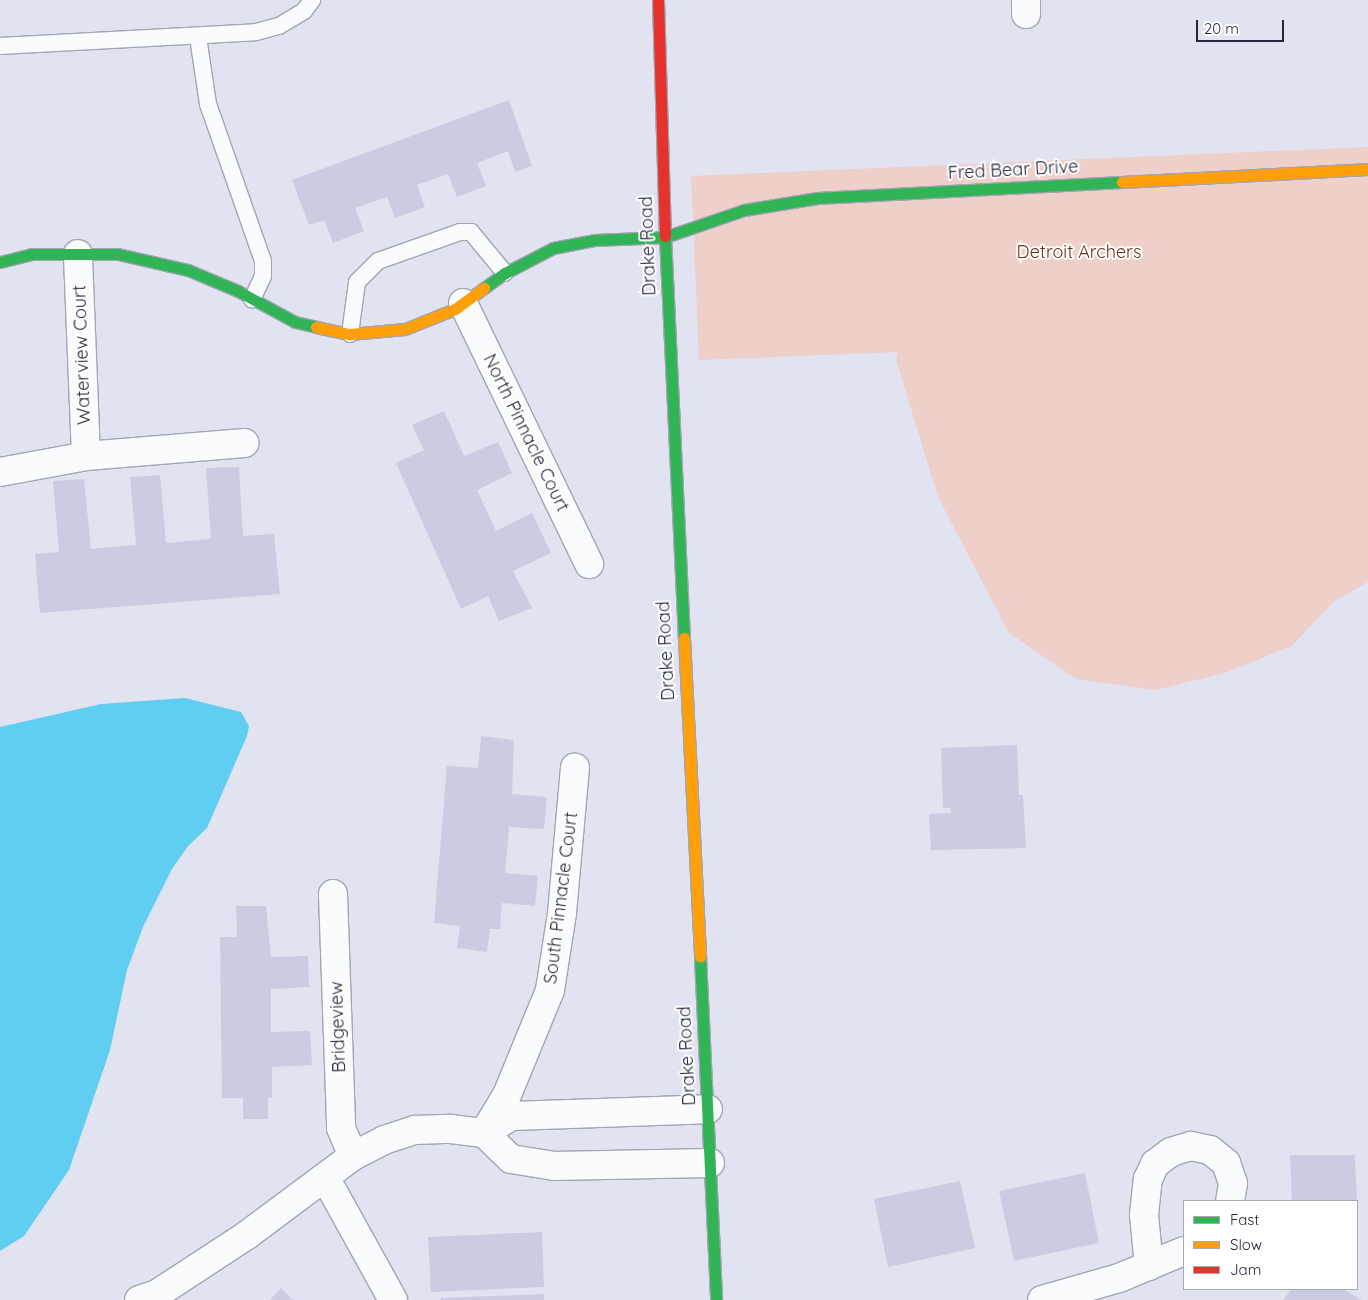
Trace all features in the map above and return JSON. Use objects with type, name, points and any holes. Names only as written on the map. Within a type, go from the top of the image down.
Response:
[{"type":"street","name":"Drake Road","points":[[658,0],[665,238],[694,874],[708,1109],[716,1300]]},
{"type":"street","name":"Fred Bear Drive","points":[[0,262],[31,254],[118,254],[188,270],[295,322],[350,334],[405,329],[463,303],[505,273],[553,248],[595,240],[665,238],[744,210],[817,198],[1368,168]]},
{"type":"street","name":"Waterview Court","points":[[78,254],[86,456]]},
{"type":"street","name":"North Pinnacle Court","points":[[463,303],[589,564]]},
{"type":"street","points":[[0,472],[86,456],[244,443]]},
{"type":"street","name":"South Pinnacle Court","points":[[484,1133],[507,1095],[550,990],[562,913],[575,768]]},
{"type":"street","name":"Bridgeview","points":[[333,894],[341,1128],[353,1156]]},
{"type":"street","points":[[484,1133],[512,1116],[708,1109]]},
{"type":"street","points":[[138,1300],[157,1294],[326,1179],[353,1156],[384,1140],[416,1130],[452,1129],[484,1133],[510,1159],[554,1166],[710,1163]]},
{"type":"street","points":[[1149,1266],[1144,1215],[1148,1179],[1156,1164],[1171,1152],[1192,1146],[1210,1150],[1226,1163],[1232,1183],[1230,1200]]},
{"type":"street","points":[[326,1179],[393,1300]]},
{"type":"street","points":[[1042,1300],[1149,1266],[1183,1251]]},
{"type":"lane","points":[[0,46],[198,37],[256,32],[279,26],[304,10],[312,0]]},
{"type":"lane","points":[[198,37],[208,104],[263,261],[263,276],[252,300]]},
{"type":"lane","points":[[350,334],[357,282],[378,261],[460,232],[471,232],[505,273]]},
{"type":"green space","name":"Detroit Archers","points":[[1368,147],[1368,582],[1332,603],[1292,646],[1225,673],[1155,690],[1076,679],[1009,633],[938,497],[896,360],[898,352],[699,360],[691,176]]},
{"type":"water","points":[[185,698],[241,712],[249,726],[247,736],[207,828],[188,846],[172,869],[143,927],[127,970],[110,1050],[69,1170],[24,1236],[0,1251],[0,727],[101,704]]},
{"type":"building","points":[[509,100],[532,166],[515,172],[508,151],[477,163],[486,186],[457,197],[448,174],[417,185],[425,207],[395,218],[387,197],[355,208],[364,231],[333,243],[324,220],[309,225],[292,180]]},
{"type":"building","points":[[444,411],[464,456],[498,442],[512,473],[477,490],[496,531],[532,513],[551,553],[513,571],[532,608],[499,621],[488,596],[461,609],[396,463],[424,450],[412,425]]},
{"type":"building","points":[[239,467],[243,536],[274,534],[280,594],[40,613],[35,554],[59,552],[53,481],[84,479],[91,549],[136,545],[130,477],[160,475],[166,543],[211,539],[206,468]]},
{"type":"building","points":[[481,736],[514,740],[512,794],[547,797],[544,829],[509,827],[505,873],[538,876],[535,906],[502,903],[500,929],[490,929],[487,952],[457,948],[460,926],[434,923],[447,766],[478,768]]},
{"type":"building","points":[[1017,745],[1019,795],[1023,795],[1026,848],[931,850],[929,814],[951,813],[950,808],[943,808],[941,748]]},
{"type":"building","points":[[236,906],[266,906],[271,957],[308,956],[309,987],[271,989],[271,1032],[310,1031],[312,1065],[272,1067],[272,1098],[268,1098],[268,1119],[243,1119],[243,1098],[222,1098],[220,937],[237,937]]},
{"type":"building","points":[[1290,1155],[1355,1155],[1357,1200],[1292,1200]]},
{"type":"building","points":[[1085,1173],[1099,1243],[1014,1261],[999,1191]]},
{"type":"building","points":[[960,1181],[975,1248],[888,1267],[874,1199]]},
{"type":"building","points":[[542,1232],[544,1287],[431,1292],[428,1237]]},
{"type":"building","points":[[281,1288],[293,1300],[270,1300]]},
{"type":"building","points":[[1290,1290],[1346,1290],[1361,1300],[1283,1300]]},
{"type":"building","points":[[544,1294],[544,1300],[441,1300],[441,1298]]},
{"type":"traffic: fast","points":[[484,288],[505,273],[553,248],[595,240],[665,237],[744,210],[817,198],[1122,182]]},
{"type":"traffic: fast","points":[[665,236],[684,638]]},
{"type":"traffic: fast","points":[[0,262],[31,254],[118,254],[188,270],[238,291],[295,322],[316,327]]},
{"type":"traffic: fast","points":[[700,957],[716,1300]]},
{"type":"traffic: slow","points":[[1122,182],[1368,169]]},
{"type":"traffic: slow","points":[[316,327],[350,334],[405,329],[455,309],[484,288]]},
{"type":"traffic: slow","points":[[684,638],[700,957]]},
{"type":"traffic: jam","points":[[658,0],[665,236]]}]
